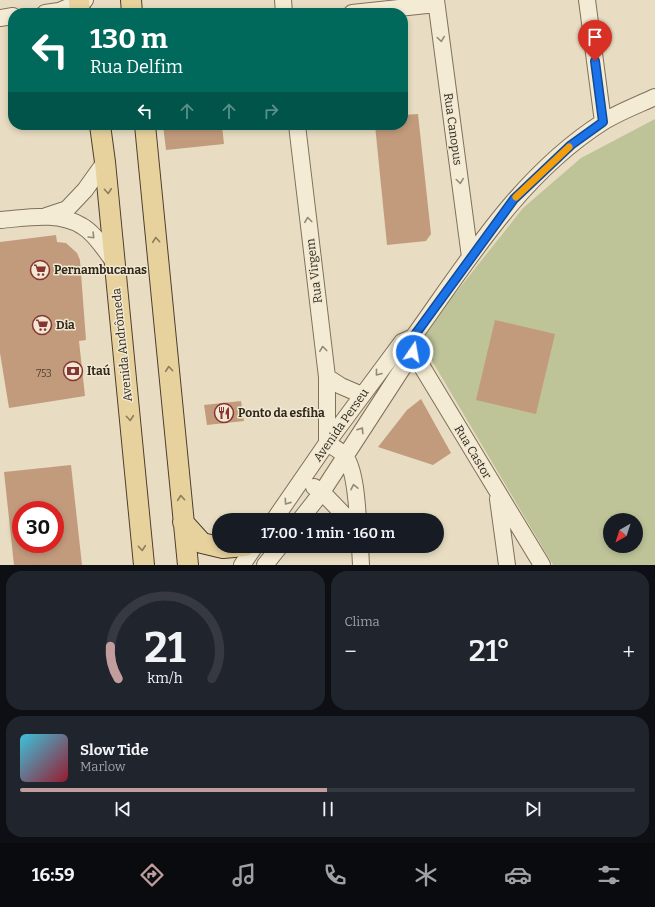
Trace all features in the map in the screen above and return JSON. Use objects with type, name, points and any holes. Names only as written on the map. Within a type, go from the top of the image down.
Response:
[{"type":"main road","name":"Avenida Andrômeda","points":[[101,130],[144,565]]},
{"type":"main road","points":[[145,130],[188,565]]},
{"type":"main road","points":[[183,522],[202,543],[212,545]]},
{"type":"street","points":[[587,0],[603,122]]},
{"type":"street","points":[[390,8],[436,2]]},
{"type":"street","name":"Rua Canopus","points":[[436,2],[470,257]]},
{"type":"street","points":[[68,8],[81,4]]},
{"type":"street","name":"Avenida Perseu","points":[[306,513],[322,492],[345,456],[410,343],[470,257],[514,199],[571,145],[603,122],[655,97]]},
{"type":"street","name":"Rua Virgem","points":[[298,130],[327,377],[327,442]]},
{"type":"street","points":[[0,220],[45,216],[66,209],[86,190],[105,162]]},
{"type":"street","points":[[45,216],[62,219],[82,226],[93,235],[115,263]]},
{"type":"street","name":"Avenida Perseu","points":[[279,513],[327,442],[362,395],[410,343]]},
{"type":"street","name":"Rua Castor","points":[[410,343],[497,492],[542,565]]},
{"type":"street","points":[[327,377],[341,386],[362,395]]},
{"type":"street","points":[[327,442],[345,456],[350,470],[358,513]]},
{"type":"street","points":[[303,479],[322,492],[342,513]]},
{"type":"street","points":[[497,492],[507,565]]},
{"type":"street","points":[[242,565],[250,553]]},
{"type":"street","points":[[265,565],[274,553]]},
{"type":"street","points":[[361,553],[362,565]]},
{"type":"green space","points":[[655,119],[655,565],[553,565],[419,339],[523,208],[581,158]]},
{"type":"building","points":[[418,114],[431,234],[426,241],[387,245],[376,130],[408,130],[408,115]]},
{"type":"building","points":[[164,130],[223,130],[224,144],[166,150]]},
{"type":"building","points":[[56,235],[57,242],[66,243],[77,253],[80,260],[86,340],[79,341],[85,396],[9,408],[0,353],[0,242]]},
{"type":"building","points":[[495,320],[555,334],[536,414],[476,400]]},
{"type":"building","points":[[421,399],[451,453],[433,465],[378,447],[407,410]]},
{"type":"building","name":"Ponto da esfiha","points":[[241,401],[244,421],[207,425],[204,405]]},
{"type":"building","points":[[71,465],[82,565],[14,565],[13,553],[64,553],[64,501],[12,501],[12,546],[4,472]]},
{"type":"slow traffic","points":[[516,197],[569,147]]},
{"type":"place","name":"Pernambucanas","points":[[40,270]]},
{"type":"place","name":"Dia","points":[[42,325]]},
{"type":"place","name":"Itaú","points":[[73,371]]},
{"type":"place","name":"Ponto da esfiha","points":[[224,413]]},
{"type":"route","points":[[413,352],[414,336],[470,257],[514,199],[571,145],[603,122],[595,61]]}]
